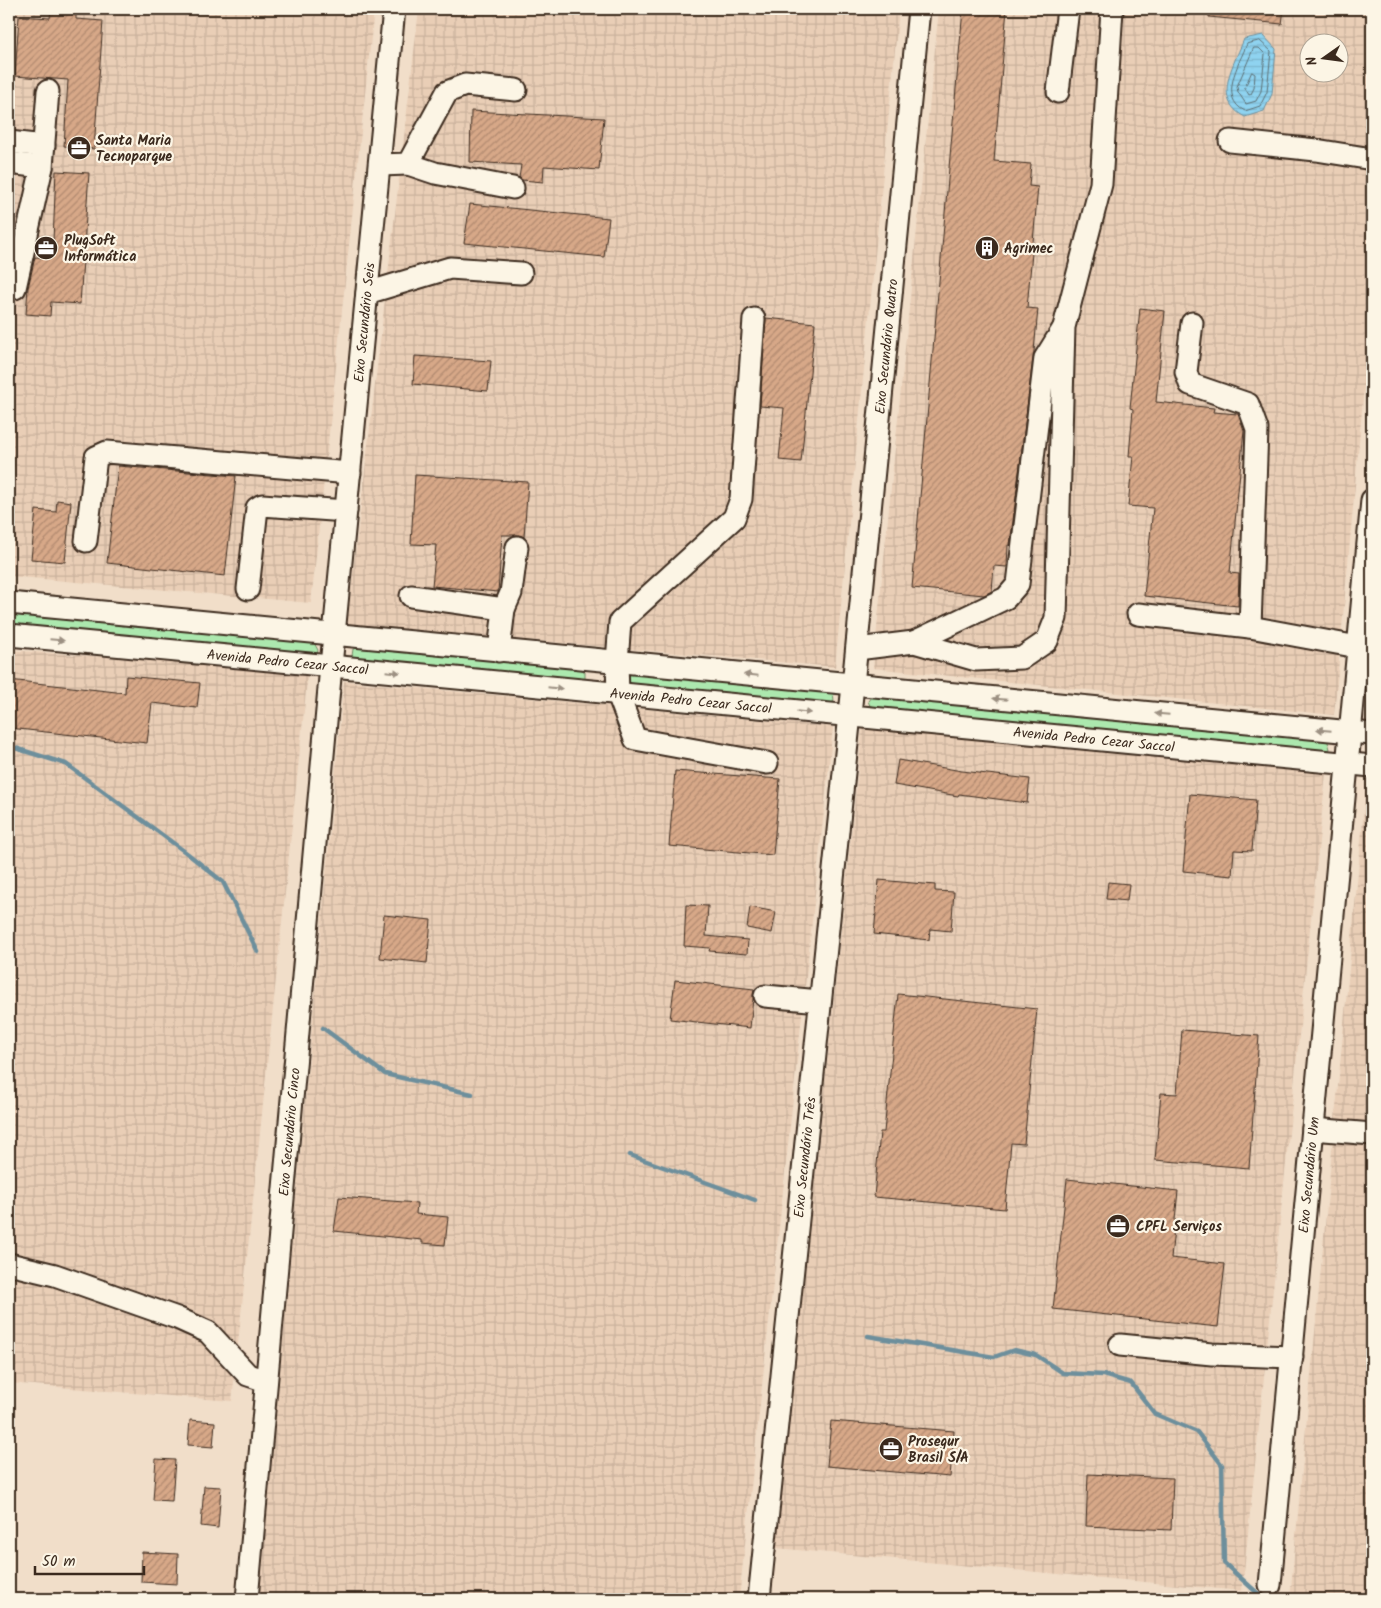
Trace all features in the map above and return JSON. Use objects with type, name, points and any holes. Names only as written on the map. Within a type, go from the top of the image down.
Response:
[{"type":"street","name":"Eixo Secundário Seis","points":[[334,635],[394,9]]},
{"type":"street","name":"Eixo Secundário Quatro","points":[[850,716],[919,9]]},
{"type":"street","points":[[1058,92],[1068,9]]},
{"type":"street","points":[[914,642],[976,660],[1022,658],[1047,641],[1056,618],[1064,327],[1101,184],[1112,9]]},
{"type":"street","points":[[408,164],[447,92],[465,85],[516,90]]},
{"type":"street","points":[[15,288],[42,167],[48,91]]},
{"type":"street","points":[[9,142],[44,146]]},
{"type":"street","points":[[1230,142],[1316,150],[1372,159]]},
{"type":"street","points":[[9,163],[42,167]]},
{"type":"street","points":[[380,165],[408,164],[435,173],[512,188]]},
{"type":"street","points":[[367,293],[450,268],[522,273]]},
{"type":"street","points":[[754,319],[741,499],[734,518],[620,622],[617,662],[618,694],[635,739],[767,763]]},
{"type":"street","points":[[1192,323],[1186,372],[1190,384],[1248,404],[1257,429],[1250,627]]},
{"type":"street","points":[[857,648],[914,642],[1006,598],[1018,584],[1045,358],[1064,327]]},
{"type":"street","points":[[86,541],[96,458],[107,452],[350,473]]},
{"type":"street","name":"Eixo Secundário Um","points":[[1270,1585],[1372,500]]},
{"type":"street","points":[[248,589],[257,508],[262,504],[346,511]]},
{"type":"street","points":[[499,650],[504,609],[511,593],[517,547]]},
{"type":"street","points":[[410,596],[504,609]]},
{"type":"street","points":[[9,604],[1372,734]]},
{"type":"street","points":[[1138,614],[1250,627],[1358,647]]},
{"type":"street","name":"Avenida Pedro Cezar Saccol","points":[[9,635],[1372,766]]},
{"type":"street","name":"Eixo Secundário Cinco","points":[[247,1599],[334,635]]},
{"type":"street","name":"Eixo Secundário Três","points":[[759,1599],[850,716]]},
{"type":"street","points":[[765,996],[820,1001]]},
{"type":"street","points":[[1313,1129],[1372,1134]]},
{"type":"street","points":[[9,1264],[55,1275],[177,1318],[208,1332],[248,1375],[266,1381]]},
{"type":"street","points":[[1120,1345],[1212,1354],[1292,1357]]},
{"type":"shaded area","points":[[9,9],[374,9],[311,603],[9,576]]},
{"type":"shaded area","points":[[419,9],[899,9],[835,667],[347,624]]},
{"type":"shaded area","points":[[939,9],[1372,9],[1372,300],[1334,715],[873,668]]},
{"type":"shaded area","points":[[9,650],[308,672],[232,1401],[9,1383]]},
{"type":"shaded area","points":[[344,681],[833,727],[739,1599],[259,1599]]},
{"type":"shaded area","points":[[863,723],[1326,773],[1242,1591],[776,1548]]},
{"type":"shaded area","points":[[1367,777],[1372,777],[1372,1599],[1290,1599]]},
{"type":"green space","points":[[9,612],[314,643],[318,650],[317,655],[9,631]]},
{"type":"green space","points":[[362,647],[577,667],[585,672],[585,681],[355,665],[352,656],[353,649]]},
{"type":"green space","points":[[628,672],[833,691],[834,701],[829,705],[626,688]]},
{"type":"green space","points":[[874,693],[1318,738],[1328,742],[1330,749],[1322,754],[871,708],[868,701]]},
{"type":"water","points":[[1263,35],[1276,49],[1272,94],[1264,111],[1245,117],[1235,110],[1229,101],[1228,81],[1244,39]]},
{"type":"building","points":[[51,9],[76,9],[76,19],[103,21],[94,149],[64,146],[68,80],[15,76],[19,16],[50,18]]},
{"type":"building","name":"Agrimec","points":[[963,9],[1007,9],[994,161],[1031,164],[1029,186],[1038,187],[1027,308],[1038,309],[1010,545],[1008,545],[1007,567],[994,566],[992,591],[984,595],[912,588]]},
{"type":"building","points":[[1209,9],[1284,9],[1282,24],[1209,17]]},
{"type":"building","points":[[471,111],[604,118],[599,170],[544,166],[543,182],[519,178],[521,165],[470,162]]},
{"type":"building","points":[[56,171],[89,173],[80,304],[51,302],[50,316],[26,314],[28,288],[35,257],[51,258]]},
{"type":"building","points":[[470,204],[609,218],[604,257],[464,243]]},
{"type":"building","points":[[1140,308],[1165,311],[1156,402],[1214,408],[1213,412],[1238,414],[1244,431],[1230,573],[1239,574],[1238,606],[1144,596],[1153,508],[1128,506],[1133,456],[1129,456],[1133,409],[1130,408]]},
{"type":"building","points":[[766,318],[815,323],[801,462],[779,460],[784,408],[760,406]]},
{"type":"building","points":[[415,356],[491,361],[488,391],[413,384]]},
{"type":"building","points":[[118,466],[236,476],[225,576],[107,563]]},
{"type":"building","points":[[415,475],[528,482],[524,537],[502,535],[498,592],[432,586],[436,545],[411,544]]},
{"type":"building","points":[[57,500],[71,502],[65,562],[31,559],[36,510],[56,512]]},
{"type":"building","points":[[126,676],[200,683],[197,708],[152,703],[147,743],[9,728],[9,680],[125,693]]},
{"type":"building","points":[[898,760],[962,771],[1030,779],[1027,803],[959,794],[958,796],[894,785]]},
{"type":"building","points":[[675,771],[780,779],[773,855],[669,846]]},
{"type":"building","points":[[1190,794],[1256,800],[1252,851],[1234,850],[1232,876],[1183,871]]},
{"type":"building","points":[[879,880],[935,885],[935,891],[954,892],[951,931],[930,929],[929,940],[874,934]]},
{"type":"building","points":[[1108,882],[1129,884],[1127,901],[1106,899]]},
{"type":"building","points":[[686,905],[708,906],[706,936],[748,940],[747,954],[709,951],[710,948],[684,946]]},
{"type":"building","points":[[750,907],[776,912],[772,933],[747,928]]},
{"type":"building","points":[[384,915],[431,920],[427,963],[380,958]]},
{"type":"building","points":[[675,980],[754,989],[750,1028],[670,1019]]},
{"type":"building","points":[[898,994],[1037,1009],[1024,1144],[1011,1143],[1005,1209],[874,1197],[880,1132],[884,1132]]},
{"type":"building","points":[[1182,1030],[1259,1036],[1249,1168],[1155,1160],[1161,1093],[1177,1094]]},
{"type":"building","name":"CPFL Serviços","points":[[1067,1179],[1178,1191],[1171,1258],[1225,1264],[1218,1327],[1053,1309]]},
{"type":"building","points":[[339,1197],[417,1203],[416,1214],[448,1217],[445,1245],[422,1243],[422,1240],[334,1231]]},
{"type":"building","points":[[190,1420],[215,1422],[213,1447],[188,1445]]},
{"type":"building","name":"Prosegur Brasil S/A","points":[[831,1421],[954,1431],[950,1477],[827,1466]]},
{"type":"building","points":[[156,1459],[175,1460],[172,1501],[153,1500]]},
{"type":"building","points":[[1088,1474],[1173,1478],[1171,1530],[1086,1526]]},
{"type":"building","points":[[204,1486],[221,1487],[218,1528],[201,1526]]},
{"type":"building","points":[[142,1552],[178,1554],[177,1584],[141,1582]]},
{"type":"waterway","points":[[9,746],[66,764],[223,882],[258,952]]},
{"type":"waterway","points":[[323,1028],[385,1074],[472,1094]]},
{"type":"waterway","points":[[630,1155],[755,1200]]},
{"type":"waterway","points":[[868,1336],[994,1357],[1014,1350],[1036,1355],[1063,1373],[1103,1375],[1131,1383],[1155,1414],[1197,1432],[1222,1465],[1224,1563],[1264,1599]]},
{"type":"place","name":"Santa Maria Tecnoparque","points":[[79,148]]},
{"type":"place","name":"PlugSoft Informática","points":[[46,248]]},
{"type":"place","name":"Agrimec","points":[[987,248]]},
{"type":"place","name":"CPFL Serviços","points":[[1118,1226]]},
{"type":"place","name":"Prosegur Brasil S/A","points":[[891,1449]]}]
